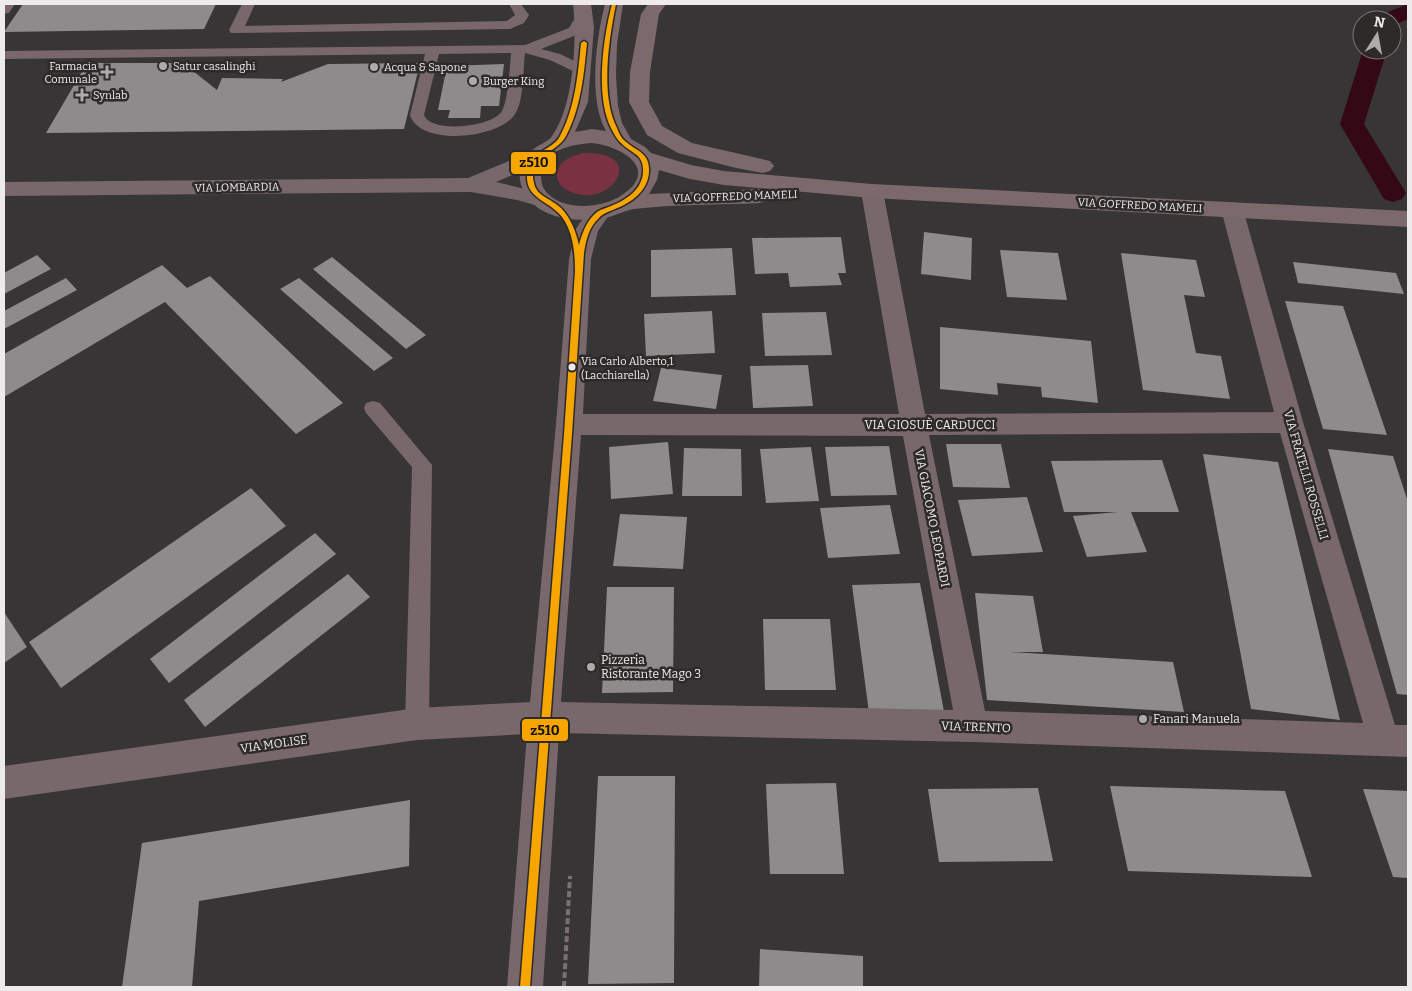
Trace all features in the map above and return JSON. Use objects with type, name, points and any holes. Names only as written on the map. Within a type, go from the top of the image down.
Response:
[{"type":"street","points":[[614,4],[609,22],[607,97],[610,117],[622,141]]},
{"type":"street","points":[[657,4],[650,14],[640,72],[639,95],[639,102],[654,130],[685,148],[736,161],[781,169],[841,175],[970,196]]},
{"type":"street","points":[[560,142],[578,102],[585,27],[583,9]]},
{"type":"street","points":[[551,205],[580,213],[601,211],[627,202],[639,192],[646,181],[648,169],[643,158],[635,148],[622,141],[592,136],[560,142],[548,148],[538,156],[531,167],[529,179],[533,190],[551,205],[573,229],[580,259]]},
{"type":"street","name":"VIA LOMBARDIA","points":[[471,185],[538,156]]},
{"type":"street","name":"VIA GOFFREDO MAMELI","points":[[643,158],[690,172],[724,178],[872,191],[1408,219]]},
{"type":"street","name":"VIA LOMBARDIA","points":[[4,189],[471,185],[517,193],[551,205]]},
{"type":"street","name":"VIA GOFFREDO MAMELI","points":[[627,202],[872,191]]},
{"type":"street","name":"VIA GIACOMO LEOPARDI","points":[[872,191],[914,426],[972,726]]},
{"type":"street","name":"VIA FRATELLI ROSSELLI","points":[[1232,209],[1290,422],[1396,740]]},
{"type":"street","points":[[525,987],[580,259],[587,229],[601,211]]},
{"type":"street","name":"VIA GIOSUÈ CARDUCCI","points":[[569,424],[914,426],[1290,422]]},
{"type":"street","name":"VIA MOLISE","points":[[4,784],[418,724],[544,717]]},
{"type":"street","name":"VIA TRENTO","points":[[544,717],[972,726],[1396,740]]},
{"type":"lane","points":[[4,10],[8,4]]},
{"type":"lane","points":[[227,52],[248,4]]},
{"type":"lane","points":[[236,30],[510,25],[519,20],[522,15],[515,4]]},
{"type":"lane","points":[[523,49],[574,31],[583,9]]},
{"type":"lane","points":[[391,50],[396,27]]},
{"type":"lane","points":[[433,50],[417,115],[420,122],[429,128],[465,130],[484,128],[499,123],[509,113],[523,49]]},
{"type":"lane","points":[[4,55],[523,49],[555,57],[582,70]]},
{"type":"lane","points":[[373,408],[422,465],[418,724]]},
{"type":"path","points":[[564,987],[570,868]]},
{"type":"shaded area","points":[[583,153],[604,155],[615,161],[619,170],[616,180],[608,188],[596,194],[581,195],[565,189],[558,180],[557,175],[560,165],[567,159]]},
{"type":"building","points":[[23,4],[216,4],[204,29],[4,32]]},
{"type":"building","points":[[87,63],[183,63],[217,90],[222,78],[283,79],[281,82],[328,64],[420,63],[404,129],[46,133]]},
{"type":"building","points":[[504,64],[499,106],[481,106],[480,118],[448,118],[450,110],[438,110],[447,66]]},
{"type":"building","points":[[924,232],[972,238],[971,280],[921,274]]},
{"type":"building","points":[[841,237],[846,273],[838,273],[842,285],[790,287],[788,273],[755,274],[752,238]]},
{"type":"building","points":[[732,248],[736,295],[651,297],[651,250]]},
{"type":"building","points":[[1000,250],[1058,253],[1067,300],[1007,297]]},
{"type":"building","points":[[1121,253],[1196,260],[1205,297],[1184,295],[1196,353],[1221,356],[1230,399],[1143,390]]},
{"type":"building","points":[[37,255],[51,269],[4,294],[4,273]]},
{"type":"building","points":[[332,257],[426,335],[406,349],[313,269]]},
{"type":"building","points":[[1293,262],[1396,273],[1404,294],[1298,283]]},
{"type":"building","points":[[162,265],[187,288],[210,276],[343,403],[296,434],[165,302],[4,397],[4,354]]},
{"type":"building","points":[[66,278],[77,290],[4,329],[4,311]]},
{"type":"building","points":[[299,278],[393,358],[374,371],[280,289]]},
{"type":"building","points":[[1285,301],[1343,306],[1387,435],[1323,429]]},
{"type":"building","points":[[712,311],[715,353],[646,356],[644,314]]},
{"type":"building","points":[[826,312],[832,355],[765,356],[762,313]]},
{"type":"building","points":[[940,327],[1091,341],[1098,403],[1042,397],[1041,387],[997,383],[998,395],[940,389]]},
{"type":"building","points":[[808,365],[813,406],[753,408],[750,366]]},
{"type":"building","points":[[661,368],[722,375],[716,409],[653,401]]},
{"type":"building","points":[[668,442],[673,494],[611,499],[609,447]]},
{"type":"building","points":[[946,444],[1001,444],[1010,488],[953,487]]},
{"type":"building","points":[[889,446],[897,495],[831,496],[825,447]]},
{"type":"building","points":[[811,447],[819,501],[766,503],[760,449]]},
{"type":"building","points":[[684,448],[741,449],[742,496],[682,496]]},
{"type":"building","points":[[1328,449],[1393,456],[1408,502],[1408,695],[1397,694]]},
{"type":"building","points":[[1203,454],[1278,462],[1340,720],[1251,709]]},
{"type":"building","points":[[1162,460],[1179,512],[1131,512],[1147,552],[1087,557],[1073,516],[1118,512],[1064,512],[1051,461]]},
{"type":"building","points":[[251,488],[286,526],[61,688],[29,642]]},
{"type":"building","points":[[1027,497],[1043,552],[972,556],[958,500]]},
{"type":"building","points":[[890,505],[900,554],[828,558],[820,508]]},
{"type":"building","points":[[620,514],[687,517],[683,569],[613,566]]},
{"type":"building","points":[[315,533],[336,554],[169,683],[150,659]]},
{"type":"building","points":[[348,574],[370,597],[205,727],[184,700]]},
{"type":"building","points":[[920,583],[945,717],[870,720],[852,585]]},
{"type":"building","points":[[607,587],[674,587],[673,692],[602,693]]},
{"type":"building","points":[[975,593],[1033,596],[1043,652],[1010,652],[1173,662],[1184,712],[987,700]]},
{"type":"building","points":[[4,612],[27,647],[4,663]]},
{"type":"building","points":[[763,619],[830,619],[836,690],[765,690]]},
{"type":"building","points":[[598,776],[675,776],[674,983],[588,984]]},
{"type":"building","points":[[836,783],[844,874],[770,874],[766,784]]},
{"type":"building","points":[[1110,786],[1285,791],[1312,877],[1128,871]]},
{"type":"building","points":[[1038,788],[1053,861],[939,862],[928,789]]},
{"type":"building","points":[[1363,789],[1408,791],[1408,878],[1393,877]]},
{"type":"building","points":[[410,800],[409,866],[199,901],[192,987],[122,987],[142,843]]},
{"type":"building","points":[[760,949],[863,956],[863,987],[759,987]]},
{"type":"waterway","points":[[1402,14],[1408,11]]},
{"type":"waterway","points":[[1372,60],[1352,124],[1393,193]]},
{"type":"transit line","name":"z510","points":[[525,987],[580,259],[589,226],[602,212],[624,203],[637,193],[645,181],[646,174],[644,158],[620,139],[608,110],[605,73],[606,55],[614,4]]},
{"type":"transit line","name":"z510","points":[[578,280],[577,254],[574,237],[568,221],[558,209],[533,190],[530,176],[531,167],[535,160],[539,155],[560,141],[568,125],[578,91],[584,43]]},
{"type":"place","name":"Satur casalinghi","points":[[163,66]]},
{"type":"place","name":"Acqua & Sapone","points":[[374,67]]},
{"type":"place","name":"Farmacia Comunale","points":[[107,72]]},
{"type":"place","name":"Burger King","points":[[473,81]]},
{"type":"place","name":"Synlab","points":[[82,95]]},
{"type":"place","name":"Via Carlo Alberto,1 (Lacchiarella)","points":[[572,367]]},
{"type":"place","name":"Pizzeria Ristorante Mago 3","points":[[591,667]]},
{"type":"place","name":"Fanari Manuela","points":[[1143,719]]}]
